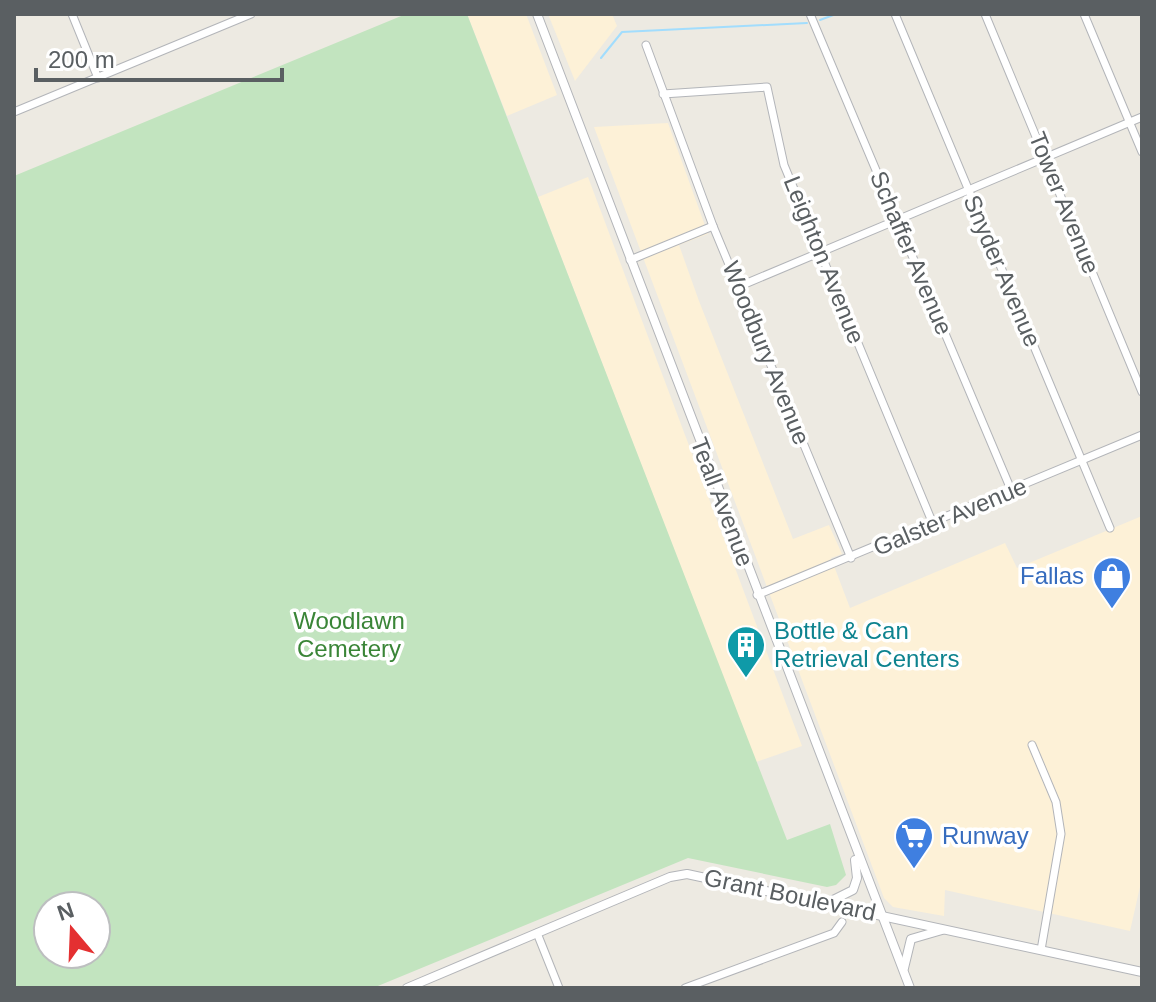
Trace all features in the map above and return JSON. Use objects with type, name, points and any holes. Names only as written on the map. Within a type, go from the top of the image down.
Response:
[{"type":"street","points":[[72,14],[98,78]]},
{"type":"street","points":[[14,112],[251,14]]},
{"type":"street","name":"Teall Avenue","points":[[537,14],[910,988]]},
{"type":"street","name":"Schaffer Avenue","points":[[810,14],[1012,492]]},
{"type":"street","name":"Snyder Avenue","points":[[895,14],[1110,528]]},
{"type":"street","name":"Tower Avenue","points":[[985,14],[1142,392]]},
{"type":"street","points":[[1084,14],[1142,152]]},
{"type":"street","name":"Woodbury Avenue","points":[[646,45],[713,226],[851,558]]},
{"type":"street","name":"Leighton Avenue","points":[[663,94],[767,87],[778,146],[933,524]]},
{"type":"street","points":[[740,286],[1142,117]]},
{"type":"street","points":[[630,260],[713,226]]},
{"type":"street","name":"Galster Avenue","points":[[757,595],[1012,492],[1142,435]]},
{"type":"street","points":[[1032,745],[1056,802],[1061,834],[1041,950]]},
{"type":"street","points":[[827,902],[853,890],[857,878],[854,847]]},
{"type":"street","name":"Grant Boulevard","points":[[407,988],[670,877],[687,874],[1142,972]]},
{"type":"street","points":[[685,988],[834,933],[842,922]]},
{"type":"street","points":[[903,972],[911,939],[946,929]]},
{"type":"street","points":[[537,933],[559,988]]},
{"type":"street","points":[[433,977],[437,988]]},
{"type":"shaded area","points":[[467,14],[526,14],[557,95],[507,116]]},
{"type":"shaded area","points":[[548,14],[612,14],[617,26],[575,81]]},
{"type":"shaded area","points":[[668,123],[708,234],[679,245],[699,301],[793,539],[829,525],[842,554],[831,558],[850,608],[1005,543],[1017,568],[1142,516],[1142,878],[1130,931],[945,890],[944,916],[893,907],[884,898],[594,127]]},
{"type":"shaded area","points":[[588,177],[802,746],[756,762],[538,197]]},
{"type":"green space","name":"Woodlawn Cemetery","points":[[406,14],[467,14],[787,840],[830,824],[846,875],[836,885],[827,887],[688,858],[373,988],[14,988],[14,176]]},
{"type":"waterway","points":[[820,20],[836,14]]},
{"type":"waterway","points":[[601,58],[622,32],[807,23]]},
{"type":"place","name":"Fallas","points":[[1112,610]]},
{"type":"place","name":"Bottle & Can Retrieval Centers","points":[[746,679]]},
{"type":"place","name":"Runway","points":[[914,870]]}]
